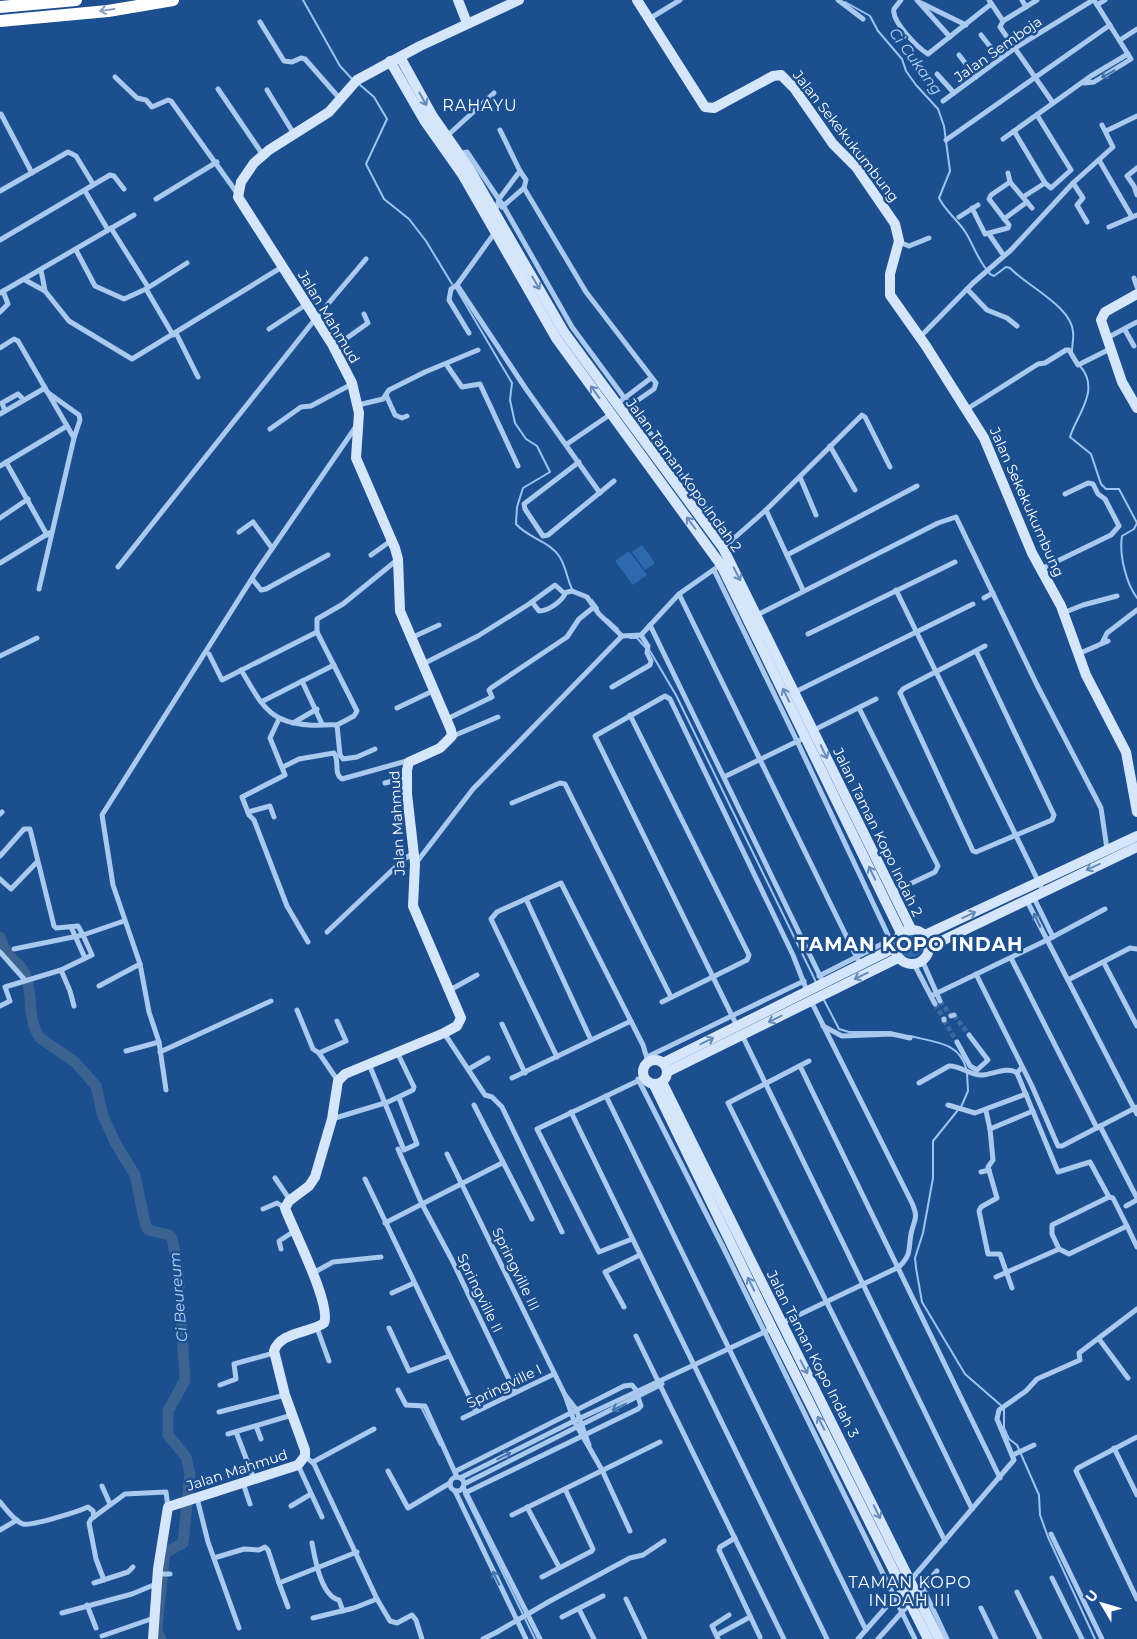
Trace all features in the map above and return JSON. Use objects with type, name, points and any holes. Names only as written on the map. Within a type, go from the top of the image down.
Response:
[{"type":"highway","points":[[0,7],[76,0]]},
{"type":"highway","points":[[0,20],[98,12],[173,0]]},
{"type":"main road","points":[[458,0],[467,24]]},
{"type":"main road","points":[[238,193],[242,179],[263,155],[329,112],[355,81],[395,59],[519,0]]},
{"type":"main road","name":"Jalan Sekekukumbung","points":[[637,0],[696,95],[707,108],[714,108],[726,103],[773,76],[781,75],[788,80],[818,125],[850,160],[871,187],[895,224],[899,242],[890,274],[890,295],[920,337],[984,438],[1041,570],[1063,613],[1086,674],[1126,752],[1132,772],[1137,812]]},
{"type":"main road","name":"Jalan Taman Kopo Indah 2","points":[[395,59],[496,230],[564,332],[623,405],[695,501],[723,548],[738,599],[757,615],[794,692],[806,736]]},
{"type":"main road","name":"Jalan Taman Kopo Indah 2","points":[[428,117],[446,136],[498,208],[520,264],[556,338],[611,414],[738,599],[806,736],[893,892],[906,931]]},
{"type":"main road","name":"Jalan Mahmud","points":[[238,193],[241,202],[332,344],[352,383],[358,405],[359,422],[355,450],[356,458],[392,540],[398,562],[399,608],[422,665],[435,690],[452,736],[440,748],[413,759],[407,766],[407,777],[415,864],[414,909],[461,1018],[457,1026],[444,1033],[345,1074],[338,1081]]},
{"type":"main road","points":[[1137,294],[1118,303],[1102,315],[1106,338],[1122,382],[1137,408]]},
{"type":"main road","name":"Jalan Taman Kopo Indah 2","points":[[837,790],[887,904],[906,931],[924,935],[1035,892],[1137,847]]},
{"type":"main road","name":"Jalan Taman Kopo Indah 2","points":[[924,935],[929,946],[1035,892],[1108,849],[1137,836]]},
{"type":"main road","name":"Jalan Taman Kopo Indah 2","points":[[896,953],[896,940],[906,931]]},
{"type":"main road","points":[[896,953],[906,963],[918,962],[927,954],[929,946]]},
{"type":"main road","points":[[641,1078],[647,1059],[656,1060],[662,1075],[737,1026],[815,988],[896,953]]},
{"type":"main road","points":[[815,988],[859,962],[896,953]]},
{"type":"main road","name":"Jalan Taman Kopo Indah 3","points":[[641,1078],[662,1075]]},
{"type":"main road","name":"Jalan Taman Kopo Indah 3","points":[[662,1075],[728,1245],[834,1447],[928,1639]]},
{"type":"main road","name":"Jalan Taman Kopo Indah 3","points":[[662,1075],[773,1328],[831,1418],[910,1580],[920,1591],[939,1639]]},
{"type":"main road","points":[[274,1353],[276,1345],[282,1340],[317,1328],[324,1323],[326,1315],[313,1273],[293,1232],[288,1204],[310,1186],[315,1177],[332,1119],[338,1081]]},
{"type":"main road","name":"Jalan Mahmud","points":[[168,1507],[298,1465],[309,1459],[285,1395],[274,1353]]},
{"type":"main road","points":[[153,1639],[168,1507]]},
{"type":"street","points":[[649,19],[680,0]]},
{"type":"street","points":[[838,0],[863,19]]},
{"type":"street","points":[[902,0],[894,9],[894,16],[921,50],[929,54],[966,25],[990,2],[1003,21]]},
{"type":"street","points":[[1022,0],[1026,7]]},
{"type":"street","points":[[1036,0],[1003,21],[1000,29],[1053,103]]},
{"type":"street","name":"Jalan Semboja","points":[[943,101],[1015,48],[1095,2],[1105,0]]},
{"type":"street","points":[[919,1],[950,37]]},
{"type":"street","points":[[919,1],[966,25]]},
{"type":"street","points":[[1084,82],[1094,82],[1131,60],[1095,2]]},
{"type":"street","points":[[260,22],[284,61],[292,62],[301,58],[305,59],[341,100]]},
{"type":"street","points":[[946,140],[1110,25]]},
{"type":"street","points":[[1120,40],[1137,29]]},
{"type":"street","points":[[981,36],[1000,59]]},
{"type":"street","points":[[1003,139],[1053,103],[1128,54]]},
{"type":"street","points":[[959,55],[976,77]]},
{"type":"street","points":[[937,74],[954,93]]},
{"type":"street","points":[[115,77],[137,98],[146,100],[152,107],[168,100],[171,101],[238,193]]},
{"type":"street","points":[[218,89],[263,155]]},
{"type":"street","points":[[267,90],[294,134]]},
{"type":"street","points":[[446,136],[494,93]]},
{"type":"street","points":[[0,114],[32,173]]},
{"type":"street","points":[[1014,131],[1045,183],[1051,188],[1071,170],[1037,115]]},
{"type":"street","points":[[1106,131],[1137,116]]},
{"type":"street","points":[[920,337],[967,288],[1011,250],[1073,183],[1113,147],[1102,125]]},
{"type":"street","points":[[498,208],[524,188],[526,180],[500,130]]},
{"type":"street","points":[[0,191],[71,152],[76,156],[93,184]]},
{"type":"street","points":[[459,154],[467,152],[498,199],[498,208],[623,405]]},
{"type":"street","points":[[1100,160],[1135,216],[1109,227]]},
{"type":"street","points":[[156,198],[217,162]]},
{"type":"street","points":[[1137,168],[1126,176],[1134,186],[1137,196]]},
{"type":"street","points":[[498,199],[520,171]]},
{"type":"street","points":[[1008,173],[1010,182],[1032,208]]},
{"type":"street","points":[[0,240],[112,174],[124,189]]},
{"type":"street","points":[[972,208],[984,233],[989,234],[1008,228],[1009,225],[989,198],[1010,182]]},
{"type":"street","points":[[1004,219],[1045,183]]},
{"type":"street","points":[[1073,183],[1083,198],[1077,205],[1087,222]]},
{"type":"street","points":[[524,188],[586,292],[656,383],[655,388],[623,405]]},
{"type":"street","points":[[85,191],[147,288],[198,378]]},
{"type":"street","points":[[959,217],[978,205]]},
{"type":"street","points":[[0,312],[8,304],[1,292],[25,280],[134,215]]},
{"type":"street","points":[[469,332],[449,300],[451,289],[457,285],[496,230]]},
{"type":"street","points":[[989,234],[1002,253]]},
{"type":"street","points":[[899,242],[909,246],[929,238]]},
{"type":"street","points":[[76,250],[95,286],[124,299],[147,288],[187,263]]},
{"type":"street","points":[[118,567],[316,318],[366,259]]},
{"type":"street","points":[[25,280],[45,291],[64,317],[132,359],[283,266]]},
{"type":"street","points":[[41,270],[45,291]]},
{"type":"street","points":[[1134,278],[1137,287]]},
{"type":"street","points":[[457,285],[600,494]]},
{"type":"street","points":[[967,288],[987,310],[1007,318],[1017,326]]},
{"type":"street","points":[[269,329],[307,304]]},
{"type":"street","points":[[332,344],[347,338],[368,324],[364,314]]},
{"type":"street","points":[[1106,338],[1125,330],[1137,322]]},
{"type":"street","points":[[1125,330],[1134,346]]},
{"type":"street","points":[[0,348],[14,340],[18,341],[74,438]]},
{"type":"street","points":[[967,409],[1038,364],[1045,363],[1066,350],[1069,350],[1079,364],[1110,349]]},
{"type":"street","points":[[358,405],[372,403],[386,395],[390,390],[478,350]]},
{"type":"street","points":[[446,364],[462,386],[480,384],[518,466]]},
{"type":"street","points":[[623,405],[651,378]]},
{"type":"street","points":[[270,429],[301,407],[311,406],[352,383]]},
{"type":"street","points":[[2,413],[2,403],[18,394],[24,400],[46,390]]},
{"type":"street","points":[[38,589],[49,533],[80,420],[79,415],[46,390]]},
{"type":"street","points":[[386,395],[395,415],[402,418],[407,416]]},
{"type":"street","points":[[567,444],[611,414]]},
{"type":"street","points":[[723,548],[800,477],[857,417],[863,415],[890,466]]},
{"type":"street","points":[[166,1090],[159,1042],[149,1012],[140,964],[112,886],[102,815],[272,548],[359,422]]},
{"type":"street","points":[[0,466],[67,426]]},
{"type":"street","points":[[830,446],[854,490]]},
{"type":"street","points":[[6,462],[49,533]]},
{"type":"street","points":[[579,462],[526,502],[525,510],[542,534],[546,536],[614,481]]},
{"type":"street","points":[[800,477],[816,515]]},
{"type":"street","points":[[1041,570],[1111,535],[1119,526],[1105,499],[1098,494],[1093,484],[1088,483],[1065,494]]},
{"type":"street","points":[[787,555],[917,486]]},
{"type":"street","points":[[0,518],[28,499]]},
{"type":"street","points":[[695,501],[724,534]]},
{"type":"street","points":[[766,510],[803,590]]},
{"type":"street","points":[[757,615],[803,590],[956,517],[1100,808],[1108,849]]},
{"type":"street","points":[[239,532],[253,522],[272,548]]},
{"type":"street","points":[[0,562],[49,533]]},
{"type":"street","points":[[371,555],[392,540]]},
{"type":"street","points":[[253,580],[262,590],[266,589],[328,555]]},
{"type":"street","points":[[241,670],[266,710],[279,719],[310,725],[337,725],[354,716],[357,711],[317,632],[317,620],[343,604],[398,562]]},
{"type":"street","points":[[808,634],[955,562]]},
{"type":"street","points":[[415,864],[473,789],[624,636],[641,635],[679,594],[717,568]]},
{"type":"street","points":[[422,665],[478,636],[555,585],[566,594]]},
{"type":"street","points":[[896,590],[1016,836],[1053,937]]},
{"type":"street","points":[[532,602],[539,611],[543,612],[572,591],[584,596],[624,636]]},
{"type":"street","points":[[984,598],[993,593]]},
{"type":"street","points":[[679,594],[859,962],[888,939],[806,736]]},
{"type":"street","points":[[1063,613],[1083,605],[1117,596]]},
{"type":"street","points":[[794,692],[973,604]]},
{"type":"street","points":[[447,719],[492,697],[489,690],[491,688],[567,637],[579,619],[594,607]]},
{"type":"street","points":[[1078,654],[1105,642],[1107,633],[1137,610]]},
{"type":"street","points":[[411,638],[439,625]]},
{"type":"street","points":[[388,1471],[408,1508],[459,1478],[578,1422],[638,1398],[667,1378],[899,1267],[910,1251],[910,1235],[916,1214],[823,1026],[815,988],[724,777],[650,625]]},
{"type":"street","points":[[209,654],[222,680],[317,632]]},
{"type":"street","points":[[612,687],[650,665],[651,661],[647,653],[648,646],[641,635]]},
{"type":"street","points":[[0,656],[37,638]]},
{"type":"street","points":[[976,651],[1054,815],[1052,820],[979,852],[972,850],[900,696],[903,688],[985,646]]},
{"type":"street","points":[[261,702],[334,665]]},
{"type":"street","points":[[302,681],[317,708],[322,724]]},
{"type":"street","points":[[397,708],[435,690]]},
{"type":"street","points":[[815,988],[670,697],[665,696],[595,736],[766,1083],[972,1510]]},
{"type":"street","points":[[724,777],[876,699]]},
{"type":"street","points":[[293,723],[317,708]]},
{"type":"street","points":[[859,708],[938,866],[935,872],[893,892]]},
{"type":"street","points":[[630,715],[749,955],[747,960],[662,1002]]},
{"type":"street","points":[[452,736],[498,717]]},
{"type":"street","points":[[279,719],[270,738],[283,768],[284,776],[242,797],[248,812],[254,820],[287,906],[308,942]]},
{"type":"street","points":[[337,725],[340,756],[343,758],[360,756],[375,749]]},
{"type":"street","points":[[283,768],[299,759],[334,753],[336,754],[337,774],[342,779],[413,759]]},
{"type":"street","points":[[385,783],[407,777]]},
{"type":"street","points":[[512,803],[560,783],[564,784],[671,997]]},
{"type":"street","points":[[248,812],[270,806],[274,817]]},
{"type":"street","points":[[0,856],[27,828],[30,829],[54,926],[56,928],[78,926],[92,955],[61,970],[5,986],[10,1001],[0,1006]]},
{"type":"street","points":[[327,932],[403,860],[414,852]]},
{"type":"street","points":[[0,879],[12,889],[37,862]]},
{"type":"street","points":[[556,1057],[491,919],[497,912],[562,884],[631,1020],[647,1059],[737,1026]]},
{"type":"street","points":[[976,974],[1022,1067],[1058,1146],[1062,1146],[1136,1110],[1047,940],[1035,892]]},
{"type":"street","points":[[526,899],[591,1040]]},
{"type":"street","points":[[877,909],[887,904]]},
{"type":"street","points":[[931,996],[1053,937],[1105,909]]},
{"type":"street","points":[[14,949],[46,941],[76,938],[124,921]]},
{"type":"street","points":[[71,927],[85,958]]},
{"type":"street","points":[[1068,980],[1130,948],[1137,949]]},
{"type":"street","points":[[0,952],[25,979]]},
{"type":"street","points":[[1011,958],[1137,1199],[1126,1206]]},
{"type":"street","points":[[918,962],[938,993],[938,1002],[931,996],[918,962]]},
{"type":"street","points":[[1104,963],[1137,1026]]},
{"type":"street","points":[[99,986],[140,964]]},
{"type":"street","points":[[61,970],[74,1006]]},
{"type":"street","points":[[450,990],[477,975]]},
{"type":"street","points":[[160,1052],[271,1001]]},
{"type":"street","points":[[297,1010],[313,1049],[319,1053],[338,1081]]},
{"type":"street","points":[[512,1078],[631,1020]]},
{"type":"street","points":[[319,1053],[346,1041],[337,1021]]},
{"type":"street","points":[[502,1024],[525,1073]]},
{"type":"street","points":[[823,1026],[842,1036],[892,1034],[910,1038]]},
{"type":"street","points":[[444,1033],[485,1095],[492,1098],[502,1107],[562,1232]]},
{"type":"street","points":[[957,1042],[970,1066],[977,1070],[988,1060],[969,1035]]},
{"type":"street","points":[[126,1051],[159,1042]]},
{"type":"street","points":[[332,1119],[399,1098],[413,1090],[414,1087],[397,1052]]},
{"type":"street","points":[[469,1069],[488,1058]]},
{"type":"street","points":[[808,1062],[728,1103],[945,1540]]},
{"type":"street","points":[[369,1064],[404,1150],[417,1144],[399,1098]]},
{"type":"street","points":[[800,1066],[1000,1478]]},
{"type":"street","points":[[919,1083],[949,1066],[954,1066],[971,1074],[983,1075],[1011,1070],[1017,1073],[1058,1172],[1090,1162],[1110,1197],[1113,1198],[1137,1247]]},
{"type":"street","points":[[1017,1073],[1022,1067]]},
{"type":"street","points":[[632,1239],[599,1252],[537,1131],[540,1126],[641,1078],[728,1245]]},
{"type":"street","points":[[948,1105],[975,1113],[1026,1094]]},
{"type":"street","points":[[606,1096],[866,1630]]},
{"type":"street","points":[[474,1105],[532,1219]]},
{"type":"street","points":[[986,1110],[993,1160],[988,1164],[997,1198],[980,1207],[979,1211],[988,1254],[999,1253],[1012,1288]]},
{"type":"street","points":[[990,1129],[1033,1111]]},
{"type":"street","points":[[571,1112],[827,1639]]},
{"type":"street","name":"Springville II","points":[[398,1149],[422,1204],[452,1260],[515,1392]]},
{"type":"street","name":"Springville III","points":[[447,1154],[565,1394]]},
{"type":"street","points":[[385,1223],[502,1163]]},
{"type":"street","points":[[981,1172],[989,1170]]},
{"type":"street","points":[[275,1178],[288,1204]]},
{"type":"street","points":[[365,1179],[476,1411]]},
{"type":"street","points":[[1110,1197],[1052,1225],[1052,1234],[1059,1249],[1069,1254],[1127,1226]]},
{"type":"street","points":[[263,1209],[277,1203],[288,1204]]},
{"type":"street","points":[[281,1249],[279,1241],[293,1232]]},
{"type":"street","points":[[996,1277],[1059,1249]]},
{"type":"street","points":[[624,1307],[605,1272],[640,1255]]},
{"type":"street","points":[[313,1273],[333,1262],[381,1257]]},
{"type":"street","points":[[392,1293],[414,1283]]},
{"type":"street","points":[[858,1639],[1011,1465],[1014,1460],[1014,1454],[997,1419],[1003,1405],[1026,1391],[1038,1379],[1080,1360],[1079,1353],[1137,1309]]},
{"type":"street","points":[[317,1328],[329,1361]]},
{"type":"street","points":[[389,1328],[409,1372],[449,1356]]},
{"type":"street","points":[[773,1328],[824,1452],[915,1639]]},
{"type":"street","points":[[636,1336],[784,1639]]},
{"type":"street","points":[[1099,1339],[1128,1378]]},
{"type":"street","points":[[220,1385],[236,1379],[234,1364],[274,1353]]},
{"type":"street","name":"Springville I","points":[[463,1418],[554,1374]]},
{"type":"street","points":[[455,1491],[460,1490],[464,1485],[636,1390],[658,1383]]},
{"type":"street","points":[[456,1471],[624,1386],[632,1385],[636,1390]]},
{"type":"street","points":[[398,1390],[406,1405],[422,1404],[425,1406],[531,1625],[540,1639]]},
{"type":"street","points":[[565,1394],[576,1409],[578,1422]]},
{"type":"street","points":[[565,1394],[570,1412],[578,1422],[630,1531]]},
{"type":"street","points":[[219,1412],[285,1395]]},
{"type":"street","points":[[467,1492],[638,1409],[641,1406],[638,1398]]},
{"type":"street","points":[[228,1434],[293,1415]]},
{"type":"street","points":[[256,1426],[261,1439]]},
{"type":"street","points":[[374,1429],[309,1459],[357,1552],[377,1599],[390,1620],[394,1623],[408,1616],[414,1617],[422,1639]]},
{"type":"street","points":[[236,1432],[254,1479]]},
{"type":"street","points":[[1137,1437],[1078,1468],[1076,1471],[1137,1599]]},
{"type":"street","points":[[512,1515],[660,1442]]},
{"type":"street","points":[[1014,1454],[1034,1445]]},
{"type":"street","points":[[824,1452],[834,1447]]},
{"type":"street","points":[[1114,1448],[1137,1495]]},
{"type":"street","points":[[298,1465],[322,1517]]},
{"type":"street","points":[[243,1482],[250,1504]]},
{"type":"street","points":[[450,1483],[526,1639]]},
{"type":"street","points":[[102,1486],[110,1504]]},
{"type":"street","points":[[542,1576],[593,1549],[565,1489]]},
{"type":"street","points":[[104,1580],[96,1559],[89,1524],[94,1517],[125,1494],[166,1492],[168,1507]]},
{"type":"street","points":[[291,1506],[311,1494]]},
{"type":"street","points":[[191,1499],[239,1628]]},
{"type":"street","points":[[0,1502],[16,1520],[29,1524],[71,1514],[88,1507],[93,1511],[94,1517]]},
{"type":"street","points":[[527,1507],[559,1567]]},
{"type":"street","points":[[0,1530],[16,1520]]},
{"type":"street","points":[[1051,1534],[1102,1639]]},
{"type":"street","points":[[735,1538],[720,1547],[719,1550],[760,1637]]},
{"type":"street","points":[[483,1639],[630,1558],[643,1555],[664,1541]]},
{"type":"street","points":[[312,1543],[317,1567],[328,1594],[339,1600],[343,1611]]},
{"type":"street","points":[[214,1558],[244,1549],[259,1550],[265,1547],[268,1549],[288,1607]]},
{"type":"street","points":[[279,1583],[357,1552]]},
{"type":"street","points":[[94,1583],[128,1572],[134,1567]]},
{"type":"street","points":[[878,1639],[936,1571]]},
{"type":"street","points":[[1052,1578],[1082,1639]]},
{"type":"street","points":[[62,1613],[132,1594],[161,1580]]},
{"type":"street","points":[[920,1591],[947,1639]]},
{"type":"street","points":[[1017,1592],[1040,1639]]},
{"type":"street","points":[[562,1617],[603,1596]]},
{"type":"street","points":[[626,1598],[645,1639]]},
{"type":"street","points":[[313,1618],[343,1611],[377,1599]]},
{"type":"street","points":[[87,1605],[96,1628]]},
{"type":"street","points":[[981,1608],[996,1639]]},
{"type":"street","points":[[579,1609],[594,1639]]},
{"type":"street","points":[[729,1615],[712,1626],[717,1637],[750,1617]]},
{"type":"street","points":[[102,1636],[154,1618]]},
{"type":"street","points":[[522,1630],[531,1625]]},
{"type":"shaded area","points":[[642,545],[655,563],[645,570],[632,552]]},
{"type":"shaded area","points":[[629,551],[647,575],[633,585],[615,561]]},
{"type":"shaded area","points":[[911,931],[920,935],[924,944],[920,953],[911,957],[902,953],[898,944],[902,935]]},
{"type":"waterway","points":[[303,0],[340,66],[353,80]]},
{"type":"waterway","name":"Ci Cukang","points":[[845,2],[870,16],[878,31],[902,59],[906,71],[916,85],[938,109],[944,126],[950,171],[939,198],[942,203],[966,233],[990,274],[994,276],[1006,267],[1010,268],[1048,297],[1065,314],[1071,323],[1073,332],[1072,352]]},
{"type":"waterway","points":[[359,84],[374,97],[387,119],[366,164],[384,199],[409,219],[426,241],[452,284]]},
{"type":"waterway","points":[[456,288],[512,383],[510,400],[515,423],[526,439],[537,446],[550,472],[523,488],[517,507],[516,524],[526,533],[555,551],[563,564],[572,589]]},
{"type":"waterway","name":"Ci Cukang","points":[[1080,366],[1086,375],[1088,393],[1086,402],[1070,437],[1091,454],[1101,484],[1106,489],[1119,489],[1137,523],[1134,529],[1122,536],[1121,544],[1127,577],[1137,598]]},
{"type":"waterway","points":[[592,600],[598,608]]},
{"type":"waterway","points":[[607,619],[618,629]]},
{"type":"waterway","points":[[630,638],[637,638],[645,647]]},
{"type":"waterway","points":[[650,651],[676,695],[816,982]]},
{"type":"waterway","name":"Ci Beureum","points":[[0,937],[5,950],[25,974],[28,982],[31,1014],[40,1038],[75,1062],[96,1086],[103,1116],[116,1144],[135,1175],[148,1230],[169,1235],[172,1238],[178,1268],[185,1380],[168,1411],[168,1435],[186,1457],[190,1474],[183,1543],[165,1553],[157,1627],[161,1639]]},
{"type":"waterway","points":[[824,1000],[839,1029],[849,1032],[891,1032]]},
{"type":"waterway","points":[[910,1036],[944,1044],[958,1053],[963,1059],[966,1068]]},
{"type":"waterway","points":[[961,1107],[968,1091],[967,1073]]},
{"type":"waterway","points":[[958,1110],[933,1141],[933,1178],[923,1233],[915,1258],[922,1302],[965,1374],[1004,1408],[1004,1428],[1009,1439],[1017,1445],[1039,1495],[1040,1515],[1048,1537],[1095,1639]]},
{"type":"waterway","points":[[421,1407],[440,1445]]},
{"type":"waterway","points":[[464,1494],[535,1639]]},
{"type":"tunnel","points":[[940,1001],[951,1016]]},
{"type":"tunnel","points":[[935,1004],[944,1019]]},
{"type":"tunnel","points":[[954,1015],[969,1035]]},
{"type":"tunnel","points":[[944,1020],[957,1042]]},
{"type":"district","name":"RAHAYU","points":[[480,105]]},
{"type":"district","name":"TAMAN KOPO INDAH","points":[[910,944]]},
{"type":"district","name":"TAMAN KOPO INDAH III","points":[[910,1591]]}]
